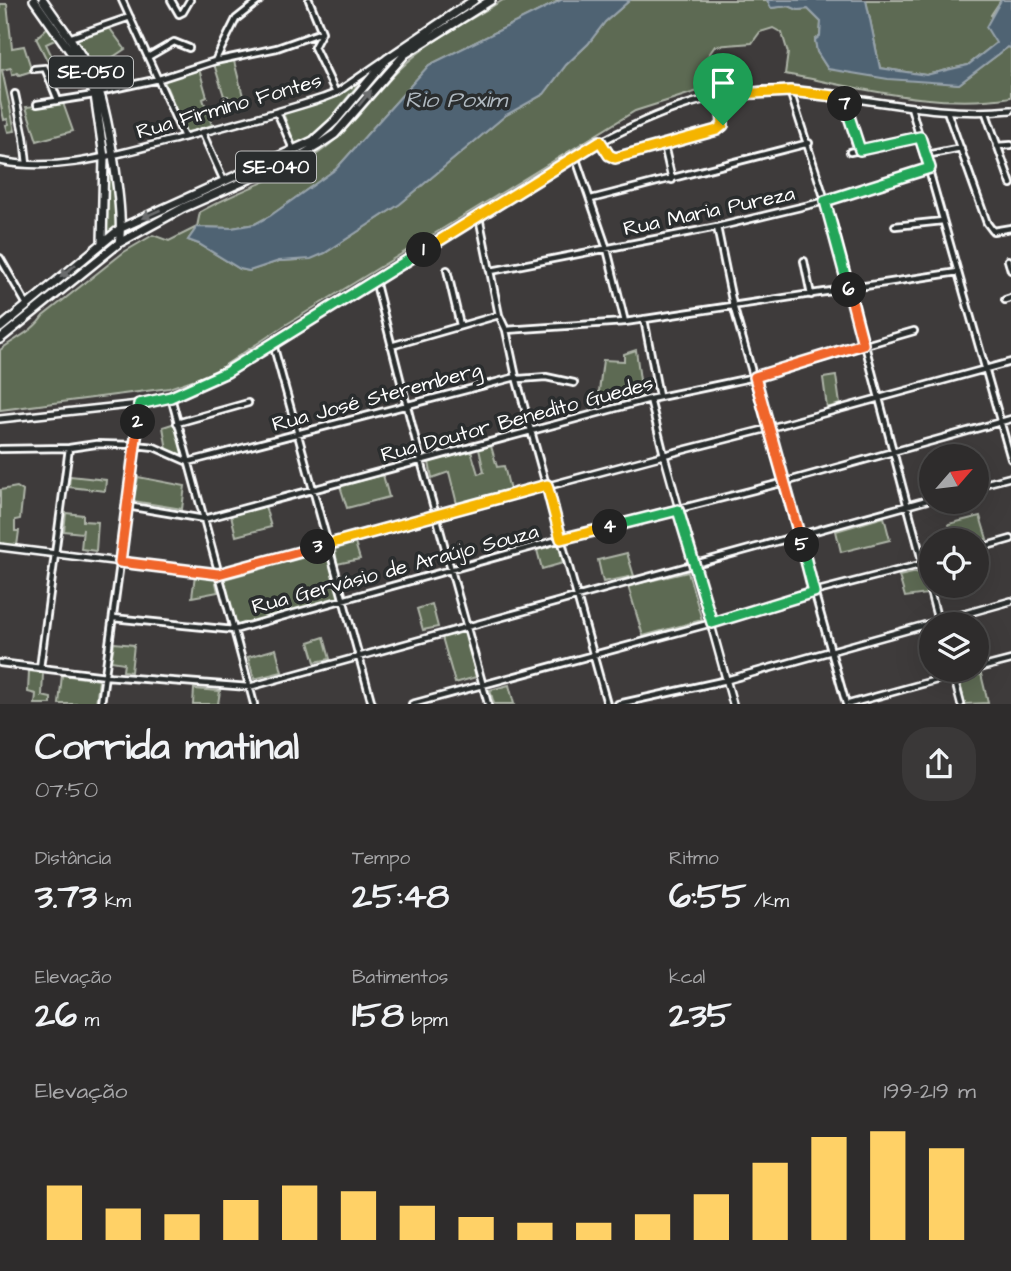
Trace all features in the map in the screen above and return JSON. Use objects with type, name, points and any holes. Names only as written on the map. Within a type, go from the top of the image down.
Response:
[{"type":"main road","points":[[34,0],[97,93],[121,228],[119,243]]},
{"type":"main road","name":"SE-050","points":[[46,0],[85,63],[97,93]]},
{"type":"main road","name":"SE-040","points":[[0,327],[121,228],[294,151],[324,133],[387,59],[474,0]]},
{"type":"main road","name":"SE-040","points":[[0,339],[119,243],[183,208],[297,158],[335,134],[405,54],[491,0]]},
{"type":"main road","points":[[108,156],[102,243],[110,250]]},
{"type":"street","points":[[122,0],[184,137]]},
{"type":"street","points":[[171,0],[179,14],[190,0]]},
{"type":"street","points":[[215,61],[236,19],[260,0]]},
{"type":"street","points":[[309,0],[322,32]]},
{"type":"street","points":[[68,38],[130,17]]},
{"type":"street","points":[[37,104],[159,79],[215,61],[277,48],[322,32]]},
{"type":"street","points":[[314,47],[322,32]]},
{"type":"street","points":[[308,37],[336,93]]},
{"type":"street","points":[[148,57],[174,42],[189,48]]},
{"type":"street","name":"Rua Firmino Fontes","points":[[0,161],[71,164],[184,137],[336,93],[387,59]]},
{"type":"street","points":[[34,69],[45,68],[58,100]]},
{"type":"street","points":[[790,91],[825,201],[919,551]]},
{"type":"street","points":[[0,419],[139,404],[171,397],[227,372],[575,156],[653,115],[721,95],[790,91],[947,111],[986,113],[1011,110]]},
{"type":"street","points":[[15,94],[27,164]]},
{"type":"street","points":[[600,141],[609,155],[615,158],[722,128],[721,95]]},
{"type":"street","points":[[843,97],[860,150]]},
{"type":"street","points":[[911,106],[1011,459]]},
{"type":"street","points":[[947,111],[988,223],[993,231],[1011,228]]},
{"type":"street","points":[[277,112],[294,151]]},
{"type":"street","points":[[986,113],[1011,184]]},
{"type":"street","points":[[202,132],[224,181]]},
{"type":"street","points":[[850,152],[920,137]]},
{"type":"street","points":[[591,199],[808,143]]},
{"type":"street","points":[[664,145],[672,180]]},
{"type":"street","points":[[997,146],[1011,145]]},
{"type":"street","points":[[926,155],[961,148]]},
{"type":"street","points":[[575,156],[607,250],[625,322]]},
{"type":"street","name":"Rua Maria Pureza","points":[[491,271],[607,250],[825,201],[930,168]]},
{"type":"street","points":[[479,217],[499,315],[506,330],[516,377],[607,704]]},
{"type":"street","points":[[895,226],[943,221]]},
{"type":"street","points":[[716,226],[733,305],[848,704],[923,682]]},
{"type":"street","points":[[0,258],[27,305]]},
{"type":"street","points":[[1008,260],[1011,270]]},
{"type":"street","points":[[804,261],[811,295]]},
{"type":"street","points":[[447,270],[460,325]]},
{"type":"street","points":[[506,330],[625,322],[958,272]]},
{"type":"street","points":[[375,280],[421,461],[488,704]]},
{"type":"street","points":[[391,346],[499,315]]},
{"type":"street","points":[[644,319],[659,396]]},
{"type":"street","name":"Rua Doutor Benedito Guedes","points":[[127,506],[204,519],[650,398],[755,377],[914,331]]},
{"type":"street","points":[[273,344],[372,704]]},
{"type":"street","points":[[0,547],[218,574],[1011,362]]},
{"type":"street","name":"Rua José Steremberg","points":[[188,462],[516,377],[546,377],[574,383]]},
{"type":"street","points":[[171,397],[254,704]]},
{"type":"street","points":[[650,398],[678,510],[733,704]]},
{"type":"street","points":[[177,423],[248,402]]},
{"type":"street","points":[[101,704],[136,445],[139,404]]},
{"type":"street","name":"Rua Gervásio de Araújo Souza","points":[[234,630],[561,539],[785,482],[1011,419]]},
{"type":"street","points":[[0,449],[69,448],[96,444],[136,445],[154,447],[188,462]]},
{"type":"street","points":[[40,668],[69,448]]},
{"type":"street","points":[[989,483],[1011,477]]},
{"type":"street","points":[[0,663],[106,676],[249,687],[919,502]]},
{"type":"street","points":[[989,545],[1011,539]]},
{"type":"street","points":[[412,704],[712,623],[814,592],[919,566]]},
{"type":"street","points":[[975,612],[1011,601]]},
{"type":"street","points":[[113,618],[234,630]]},
{"type":"street","points":[[618,704],[727,680],[919,628]]},
{"type":"street","points":[[989,666],[1011,660]]},
{"type":"street","points":[[955,682],[961,704]]},
{"type":"green space","points":[[503,0],[561,0],[429,65],[336,169],[270,216],[255,224],[232,228],[197,227],[200,212],[280,175],[324,149],[345,130],[401,68],[450,31]]},
{"type":"green space","points":[[630,0],[767,0],[772,8],[789,6],[798,10],[808,9],[821,22],[820,36],[815,40],[817,52],[828,69],[959,84],[1008,47],[1011,48],[1011,97],[955,101],[898,95],[785,74],[788,53],[782,33],[773,28],[760,32],[752,43],[715,46],[706,59],[720,74],[717,85],[635,111],[287,324],[213,373],[169,388],[0,410],[0,350],[29,331],[43,316],[124,252],[153,235],[169,241],[197,227],[188,240],[240,269],[249,271],[279,261],[299,260],[325,253],[400,204],[506,115],[544,94],[605,22]]},
{"type":"green space","points":[[866,0],[1001,0],[991,15],[996,43],[968,65],[926,75],[880,68]]},
{"type":"green space","points":[[0,4],[7,4],[12,48],[24,46],[32,71],[12,75],[11,68],[2,70],[15,131],[8,132],[6,125],[9,124],[7,119],[4,120],[0,101]]},
{"type":"green space","points":[[108,26],[125,49],[95,69],[74,38]]},
{"type":"green space","points":[[48,27],[57,39],[46,44],[56,65],[51,68],[36,38]]},
{"type":"green space","points":[[234,61],[244,100],[236,103],[234,100],[229,102],[228,96],[224,96],[214,64]]},
{"type":"green space","points":[[199,69],[207,97],[203,99],[212,125],[186,134],[164,81]]},
{"type":"green space","points":[[370,70],[321,130],[296,146],[283,113],[316,103]]},
{"type":"green space","points":[[63,103],[73,131],[37,141],[26,107]]},
{"type":"green space","points":[[110,157],[118,226],[107,234],[107,158]]},
{"type":"green space","points":[[636,350],[642,395],[600,405],[598,399],[603,360],[624,361],[624,354]]},
{"type":"green space","points":[[836,376],[840,404],[827,408],[823,378]]},
{"type":"green space","points":[[175,423],[183,455],[167,450],[163,427]]},
{"type":"green space","points":[[491,446],[497,467],[504,466],[510,490],[457,504],[449,472],[432,478],[429,462],[471,451],[478,474],[484,472],[479,449]]},
{"type":"green space","points":[[383,475],[389,497],[347,508],[340,486]]},
{"type":"green space","points":[[70,476],[106,480],[105,491],[69,487]]},
{"type":"green space","points":[[138,477],[185,486],[182,509],[133,501]]},
{"type":"green space","points":[[17,487],[23,491],[20,519],[15,520],[15,531],[19,531],[17,546],[0,544],[0,490]]},
{"type":"green space","points":[[265,506],[271,527],[236,536],[231,515]]},
{"type":"green space","points":[[66,513],[83,515],[83,521],[98,522],[96,551],[81,549],[83,529],[82,533],[64,531]]},
{"type":"green space","points":[[980,516],[984,528],[950,528],[949,524]]},
{"type":"green space","points":[[884,517],[890,540],[841,552],[836,531]]},
{"type":"green space","points":[[355,543],[360,559],[337,564],[335,549]]},
{"type":"green space","points":[[559,544],[563,563],[542,569],[537,550]]},
{"type":"green space","points":[[327,551],[340,597],[237,628],[224,579]]},
{"type":"green space","points":[[627,553],[634,576],[603,582],[598,560]]},
{"type":"green space","points":[[688,572],[702,620],[643,636],[628,586]]},
{"type":"green space","points":[[919,572],[919,595],[905,597],[899,576]]},
{"type":"green space","points":[[195,575],[215,578],[218,592],[192,597]]},
{"type":"green space","points":[[432,604],[438,627],[423,630],[417,609]]},
{"type":"green space","points":[[465,631],[476,677],[455,683],[442,637]]},
{"type":"green space","points":[[324,637],[330,659],[315,662],[309,642]]},
{"type":"green space","points":[[114,643],[134,645],[131,672],[123,671],[124,663],[111,661]]},
{"type":"green space","points":[[276,649],[282,672],[254,679],[248,657]]},
{"type":"green space","points":[[29,671],[43,673],[42,696],[51,698],[51,704],[35,704],[36,694],[28,692]]},
{"type":"green space","points":[[62,675],[99,680],[96,704],[59,704]]},
{"type":"green space","points":[[960,682],[983,682],[988,703],[965,704]]},
{"type":"green space","points":[[509,685],[514,704],[494,704],[490,690]]},
{"type":"green space","points":[[194,689],[220,691],[218,704],[193,704]]},
{"type":"water","name":"Rio Poxim","points":[[561,0],[630,0],[605,22],[544,94],[506,115],[400,204],[325,253],[311,259],[279,261],[249,271],[240,269],[188,240],[197,227],[232,228],[255,224],[270,216],[336,169],[429,65]]},
{"type":"water","points":[[767,0],[866,0],[880,68],[926,75],[968,65],[996,43],[986,27],[1001,0],[1011,0],[1011,48],[1008,47],[959,84],[888,79],[828,69],[817,52],[815,40],[820,36],[821,22],[808,9],[798,10],[789,6],[771,8]]},
{"type":"route","points":[[790,91],[843,97],[860,150],[920,137],[930,168],[825,201],[863,344],[755,377],[814,592],[712,623],[678,510],[561,539],[547,485],[218,574],[120,562],[139,404],[171,397],[227,372],[600,141],[609,155],[615,158],[717,130],[723,125],[721,95],[790,91]]}]
